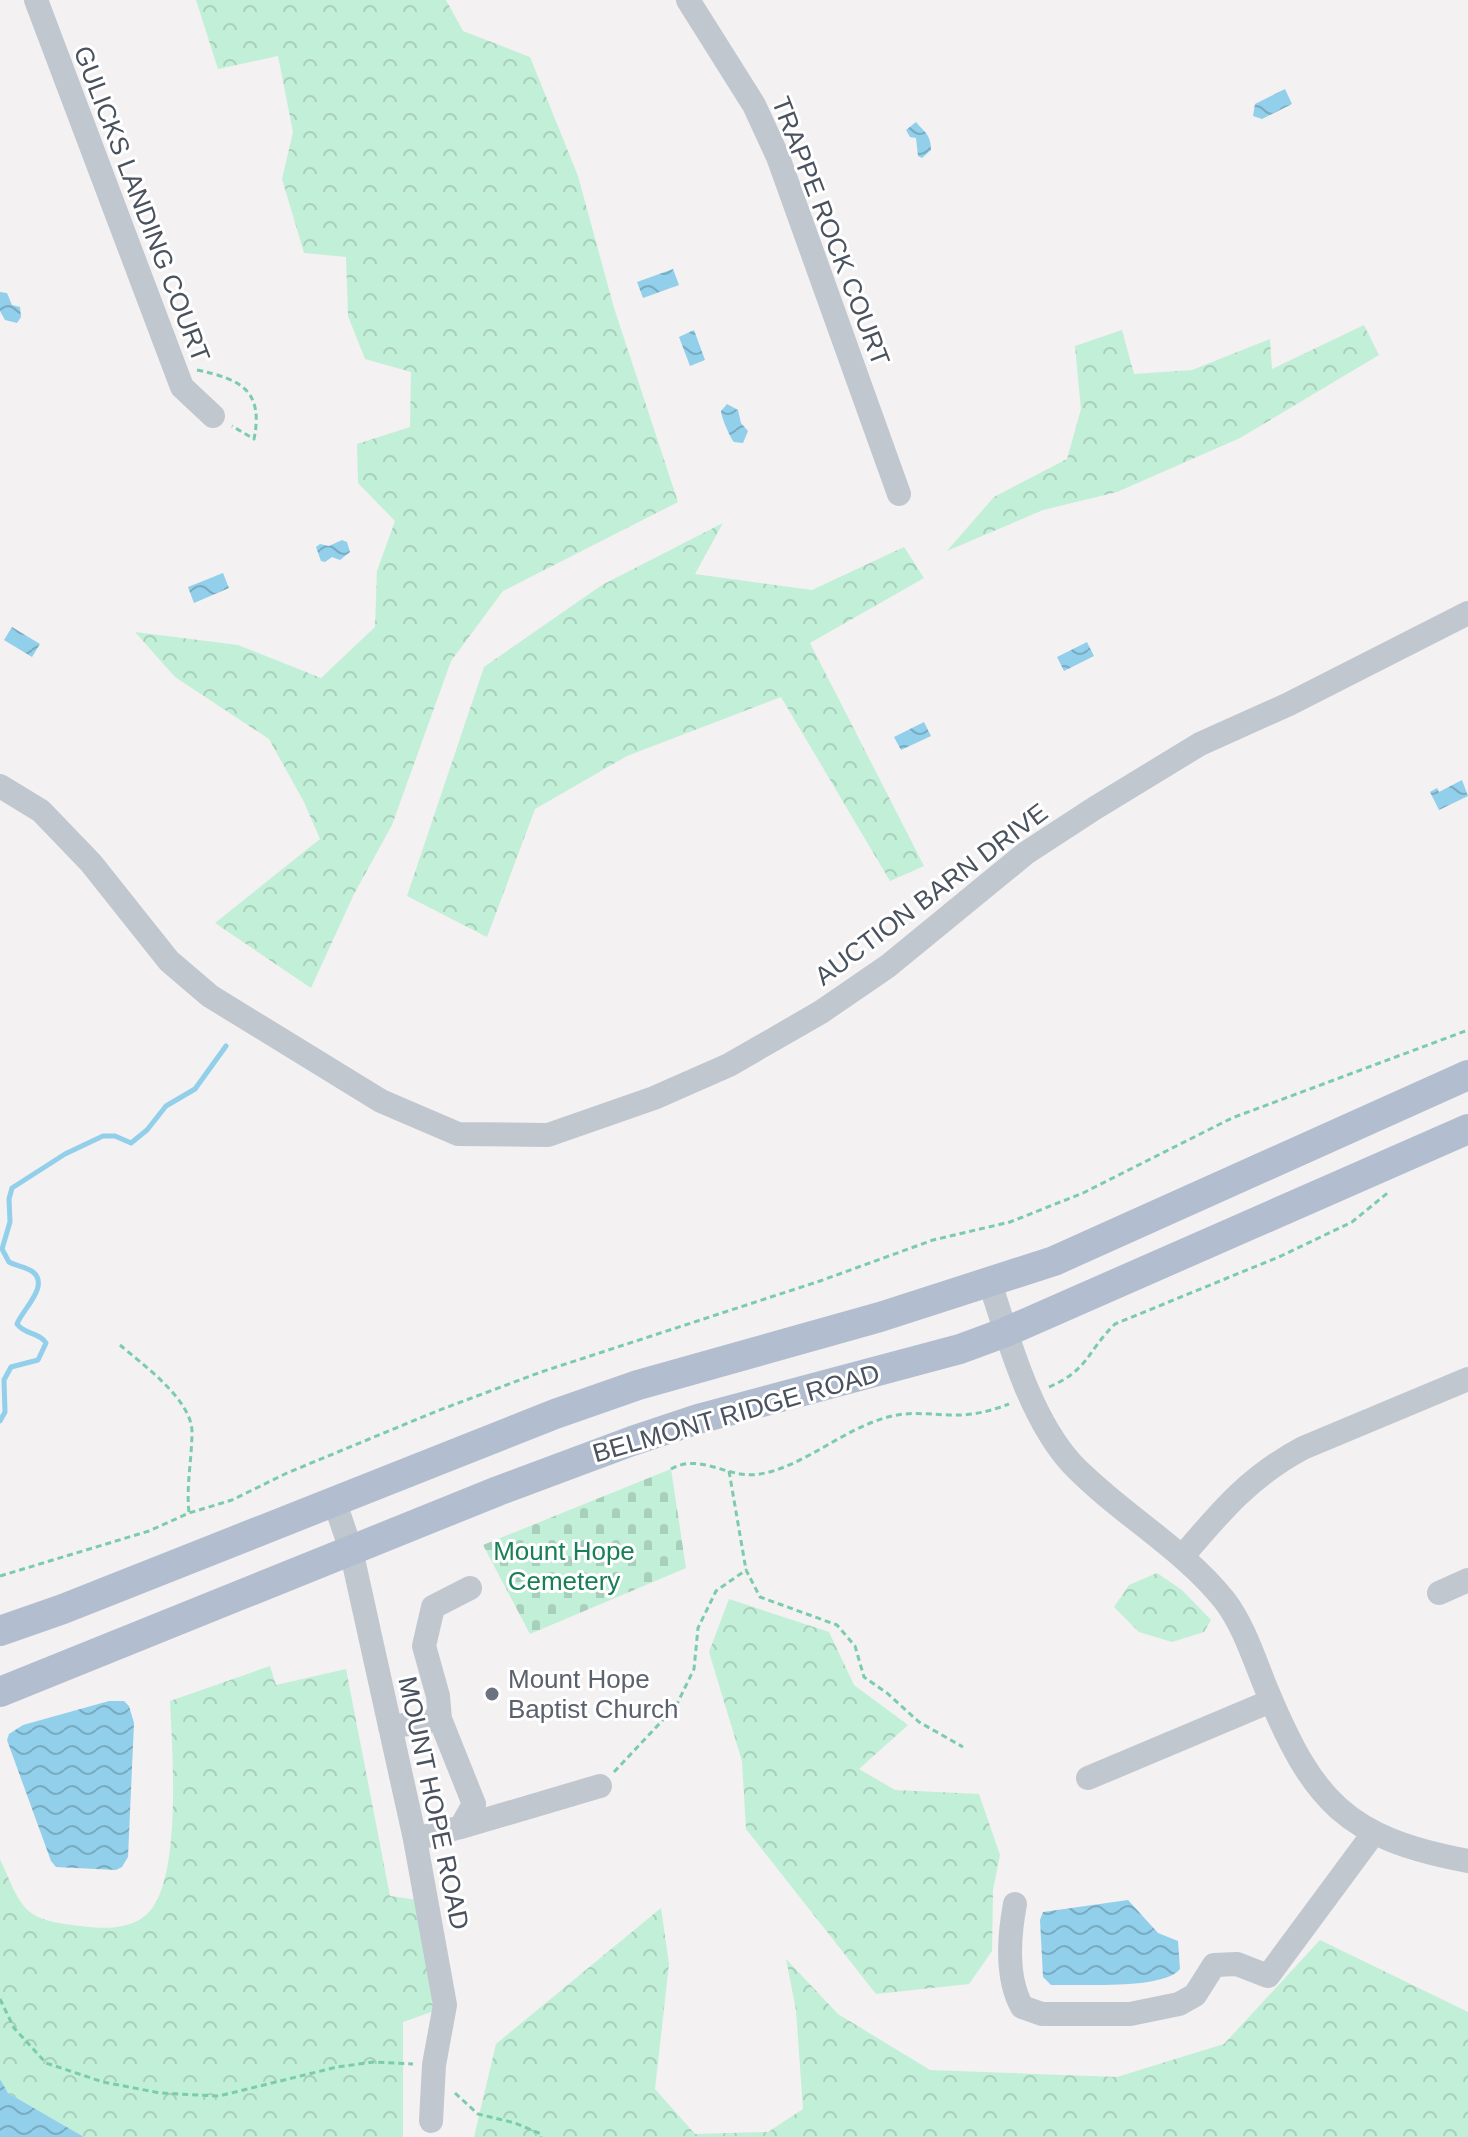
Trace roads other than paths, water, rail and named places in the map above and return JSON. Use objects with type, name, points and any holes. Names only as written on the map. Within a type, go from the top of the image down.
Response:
[{"type":"main road","name":"BELMONT RIDGE ROAD","points":[[0,1631],[63,1609],[555,1414],[638,1385],[990,1283],[1054,1261],[1468,1075]]},
{"type":"main road","name":"BELMONT RIDGE ROAD","points":[[0,1692],[351,1550],[632,1441],[698,1419],[960,1349],[1006,1332],[1468,1129]]},
{"type":"street","name":"GULICKS LANDING COURT","points":[[36,0],[182,387],[213,416]]},
{"type":"street","name":"TRAPPE ROCK COURT","points":[[688,0],[754,105],[778,157],[899,494]]},
{"type":"street","name":"AUCTION BARN DRIVE","points":[[0,786],[41,811],[91,863],[169,961],[210,996],[381,1101],[458,1134],[548,1135],[654,1098],[729,1065],[821,1012],[888,966],[1026,853],[1108,800],[1200,744],[1289,704],[1468,613]]},
{"type":"street","points":[[990,1283],[1031,1395],[1051,1435],[1071,1462],[1121,1508],[1182,1557],[1209,1582],[1227,1605],[1243,1631],[1298,1759],[1322,1792],[1345,1815],[1373,1834],[1424,1853],[1468,1861]]},
{"type":"street","points":[[1182,1557],[1247,1484],[1277,1462],[1303,1448],[1468,1379]]},
{"type":"street","name":"MOUNT HOPE ROAD","points":[[334,1500],[351,1550],[415,1839],[445,2005],[434,2065],[431,2121]]},
{"type":"street","points":[[1439,1593],[1468,1580]]},
{"type":"street","points":[[461,1827],[474,1804],[440,1719],[438,1696],[424,1646],[433,1607],[470,1588]]},
{"type":"street","points":[[1088,1778],[1271,1701]]},
{"type":"street","points":[[390,1727],[440,1719]]},
{"type":"street","points":[[415,1839],[600,1786]]},
{"type":"street","points":[[1015,1904],[1010,1930],[1014,1992],[1022,2007],[1042,2014],[1130,2014],[1179,2004],[1195,1995],[1214,1965],[1237,1964],[1268,1976],[1373,1834]]},
{"type":"water","points":[[1285,89],[1292,104],[1262,119],[1253,116],[1255,104]]},
{"type":"water","points":[[916,122],[931,145],[931,150],[922,158],[918,156],[916,138],[910,137],[906,130]]},
{"type":"water","points":[[673,269],[679,285],[643,298],[637,282]]},
{"type":"water","points":[[0,292],[7,293],[12,305],[20,307],[21,317],[17,323],[5,320],[0,311]]},
{"type":"water","points":[[694,330],[705,360],[690,366],[679,337]]},
{"type":"water","points":[[727,404],[738,410],[741,423],[748,431],[743,443],[734,442],[726,427],[721,411]]},
{"type":"water","points":[[342,540],[347,542],[350,552],[340,560],[332,557],[321,561],[316,547],[320,544],[329,546]]},
{"type":"water","points":[[223,573],[229,588],[194,603],[188,587]]},
{"type":"water","points":[[12,627],[40,644],[32,657],[4,640]]},
{"type":"water","points":[[1087,642],[1094,656],[1064,671],[1057,657]]},
{"type":"water","points":[[924,722],[931,736],[901,750],[894,737]]},
{"type":"water","points":[[1462,780],[1468,796],[1439,810],[1430,792],[1437,788],[1439,792]]},
{"type":"water","points":[[109,1701],[124,1701],[129,1706],[134,1723],[128,1857],[116,1870],[56,1867],[51,1861],[7,1740],[9,1734],[23,1725]]},
{"type":"water","points":[[1128,1900],[1158,1933],[1178,1941],[1180,1969],[1171,1976],[1140,1983],[1051,1985],[1043,1977],[1040,1920],[1043,1912]]},
{"type":"water","points":[[0,2079],[8,2093],[84,2137],[0,2137]]},
{"type":"waterway","points":[[0,1421],[5,1412],[4,1380],[11,1367],[38,1360],[46,1343],[17,1324],[38,1284],[33,1272],[9,1262],[2,1249],[10,1222],[12,1188],[65,1154],[103,1136],[115,1136],[131,1143],[147,1130],[166,1106],[195,1089],[226,1046]]},
{"type":"place","name":"Mount Hope Baptist Church","points":[[492,1694]]},
{"type":"park label","name":"Mount Hope Cemetery","points":[[564,1566]]}]
